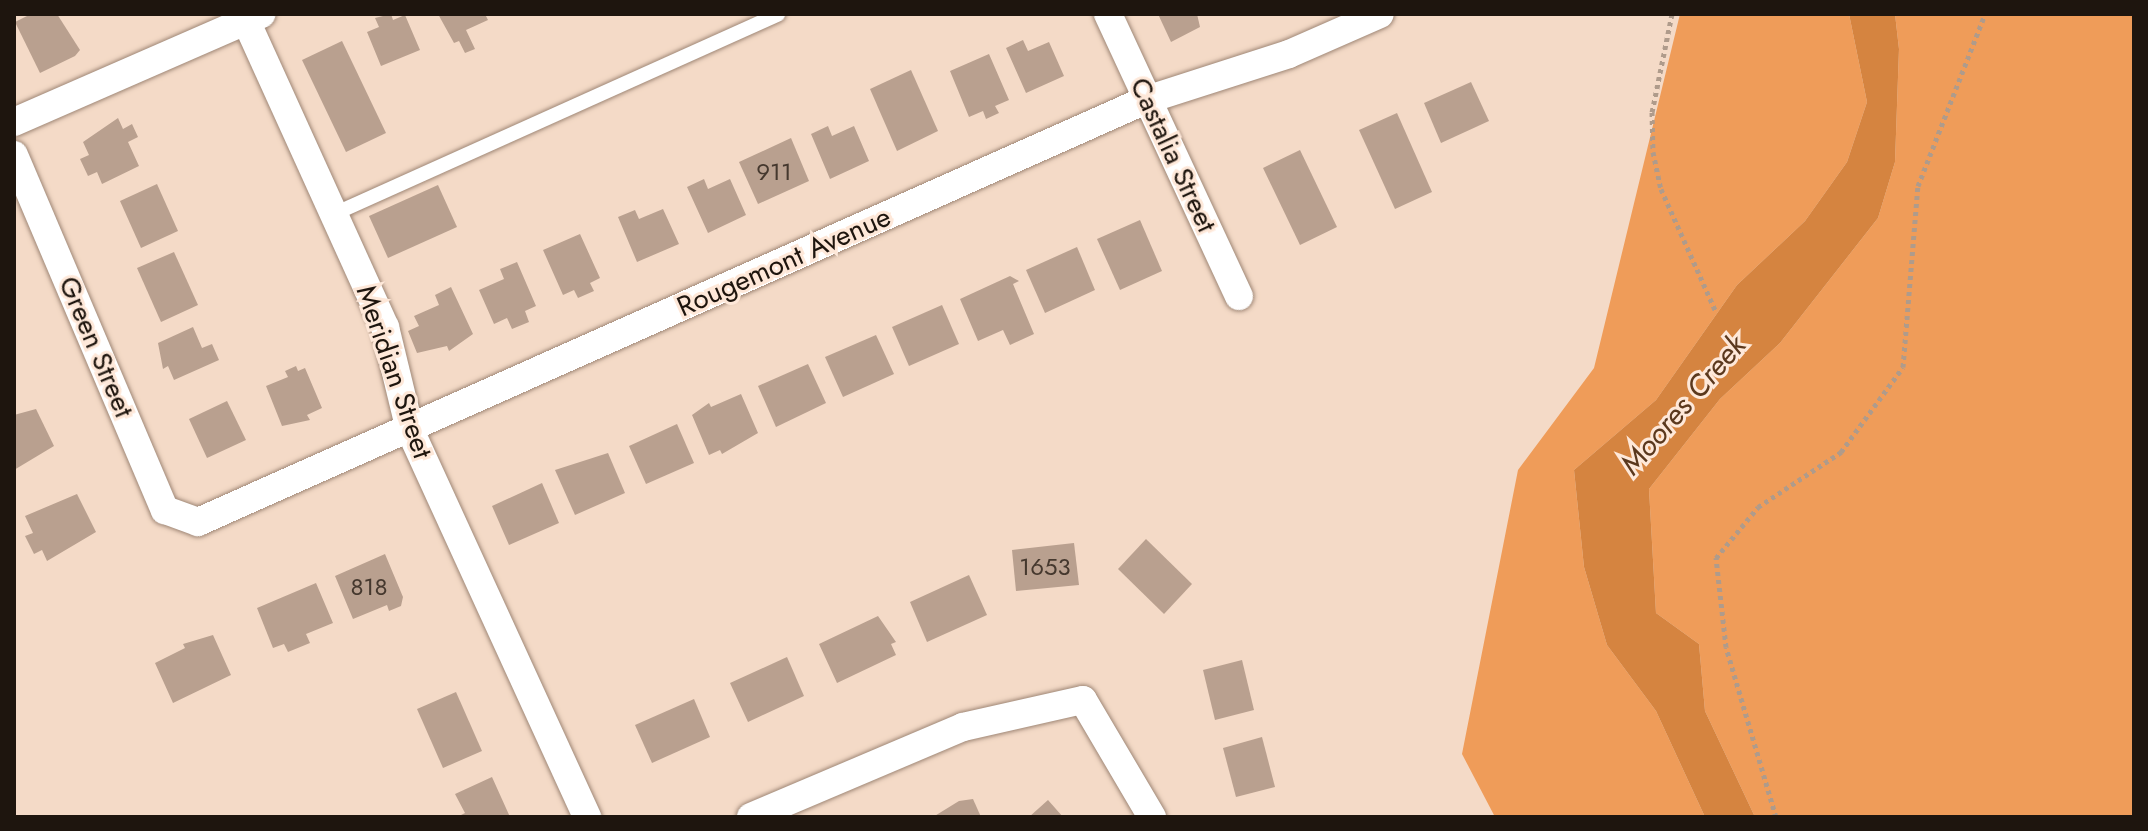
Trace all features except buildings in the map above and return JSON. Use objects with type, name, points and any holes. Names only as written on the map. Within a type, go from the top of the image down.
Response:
[{"type":"street","name":"Castalia Street","points":[[1108,14],[1239,296]]},
{"type":"street","name":"Rougemont Avenue","points":[[193,522],[208,520],[1146,100],[1289,54],[1380,14]]},
{"type":"street","name":"Meridian Street","points":[[250,16],[385,327],[410,430],[587,817]]},
{"type":"street","points":[[14,122],[250,16]]},
{"type":"street","name":"Green Street","points":[[14,155],[165,510],[193,522]]},
{"type":"street","points":[[751,817],[963,727],[1083,700],[1152,817]]},
{"type":"lane","points":[[334,214],[778,14]]},
{"type":"path","points":[[1672,14],[1652,112],[1653,152],[1661,189],[1716,312]]},
{"type":"path","points":[[1776,817],[1726,647],[1716,558],[1758,507],[1841,452],[1903,367],[1918,186],[1985,14]]},
{"type":"shaded area","points":[[1680,14],[1849,14],[1867,102],[1847,162],[1805,221],[1737,285],[1656,400],[1574,470],[1584,567],[1607,645],[1656,711],[1705,817],[1495,817],[1462,754],[1518,470],[1594,368]]},
{"type":"shaded area","points":[[1895,14],[2134,14],[2134,817],[1755,817],[1705,711],[1699,644],[1656,613],[1649,489],[1720,399],[1780,343],[1878,218],[1895,162],[1899,49]]},
{"type":"water","name":"Moores Creek","points":[[1849,14],[1895,14],[1899,49],[1895,162],[1878,218],[1780,343],[1720,399],[1649,489],[1656,613],[1699,644],[1705,711],[1755,817],[1705,817],[1656,711],[1607,645],[1584,567],[1574,470],[1656,400],[1737,285],[1805,221],[1847,162],[1867,102]]}]
